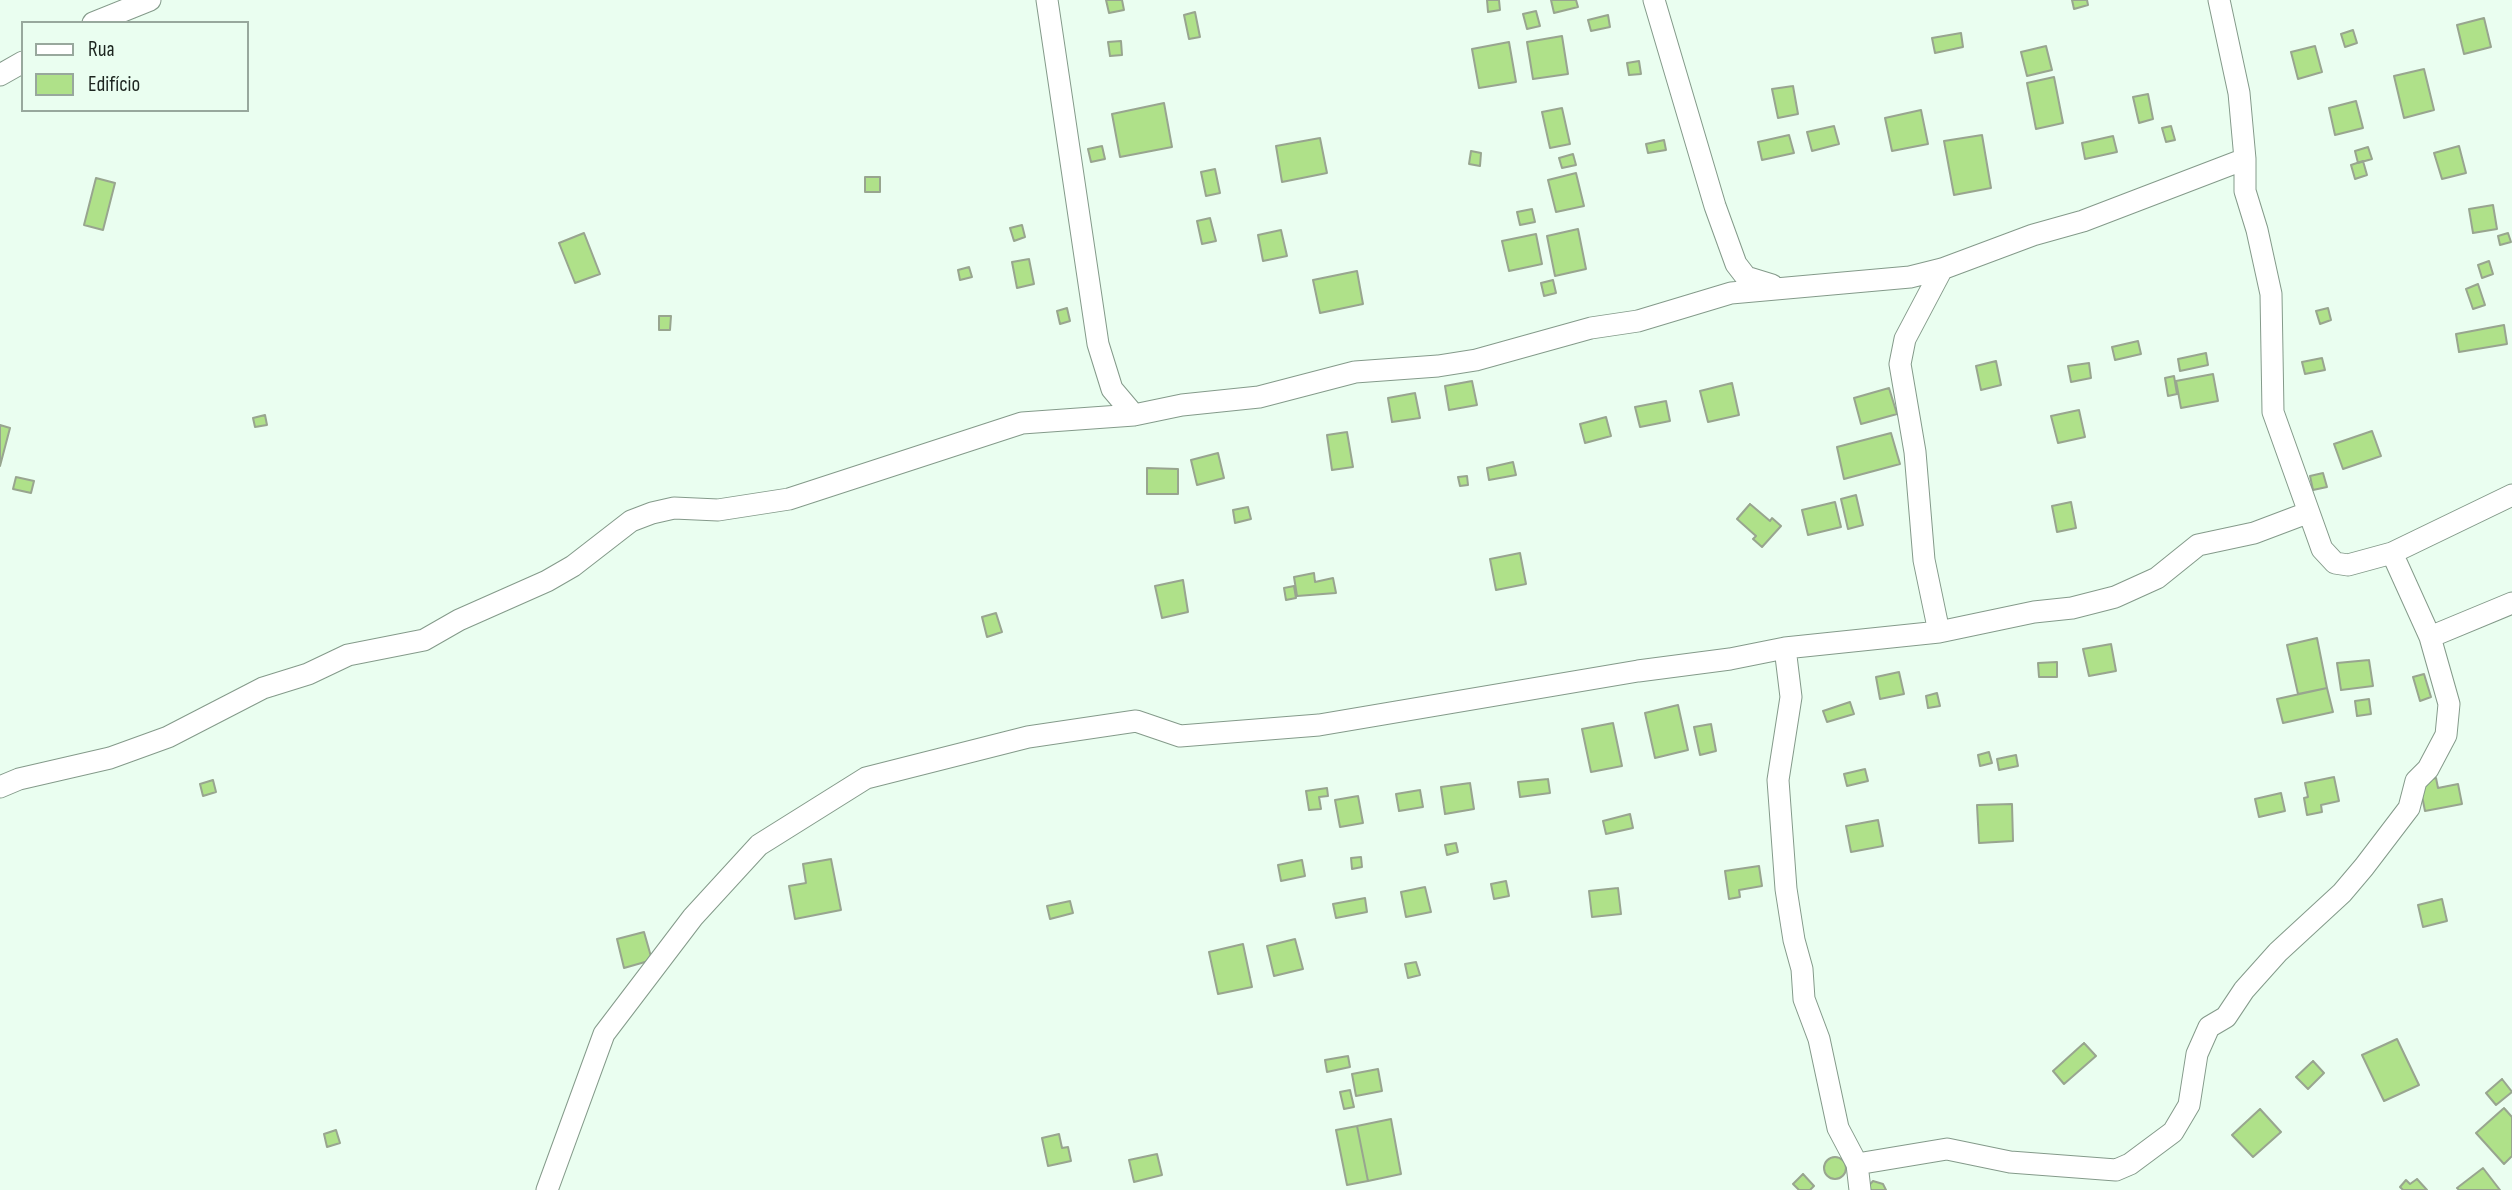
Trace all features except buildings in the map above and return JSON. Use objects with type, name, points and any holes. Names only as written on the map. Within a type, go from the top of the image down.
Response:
[{"type":"street","points":[[1047,0],[1098,344],[1112,389],[1134,415]]},
{"type":"street","points":[[1654,0],[1715,206],[1736,264],[1746,277],[1777,286]]},
{"type":"street","points":[[2219,0],[2239,93],[2245,191],[2258,230],[2271,294],[2273,412],[2322,549],[2335,563],[2348,565],[2392,553],[2512,495]]},
{"type":"street","points":[[98,21],[143,1]]},
{"type":"street","points":[[0,75],[21,63]]},
{"type":"street","points":[[0,787],[19,779],[110,758],[168,737],[263,688],[308,674],[348,655],[424,640],[459,620],[547,581],[573,566],[631,521],[652,513],[674,508],[719,510],[789,499],[1022,424],[1134,415],[1182,405],[1259,397],[1355,372],[1438,366],[1476,360],[1591,328],[1638,321],[1731,293],[1777,286],[1910,276],[1942,269],[2033,235],[2083,221],[2245,159]]},
{"type":"street","points":[[1939,632],[1924,560],[1915,452],[1900,364],[1905,339],[1942,269]]},
{"type":"street","points":[[547,1190],[604,1034],[693,917],[759,845],[866,778],[1028,737],[1098,729],[1136,720],[1180,736],[1319,725],[1785,648],[1939,632],[2034,612],[2072,608],[2115,597],[2157,578],[2198,545],[2254,533],[2307,513]]},
{"type":"street","points":[[1857,1164],[1947,1149],[2010,1163],[2116,1170],[2130,1164],[2174,1132],[2189,1105],[2197,1054],[2209,1027],[2226,1017],[2244,990],[2278,952],[2342,893],[2410,808],[2416,781],[2427,769],[2446,735],[2449,704],[2430,637],[2392,553]]},
{"type":"street","points":[[2430,637],[2512,604]]},
{"type":"street","points":[[1785,648],[1791,697],[1778,780],[1786,889],[1794,940],[1802,969],[1804,999],[1819,1039],[1838,1128],[1857,1164],[1860,1190]]}]
